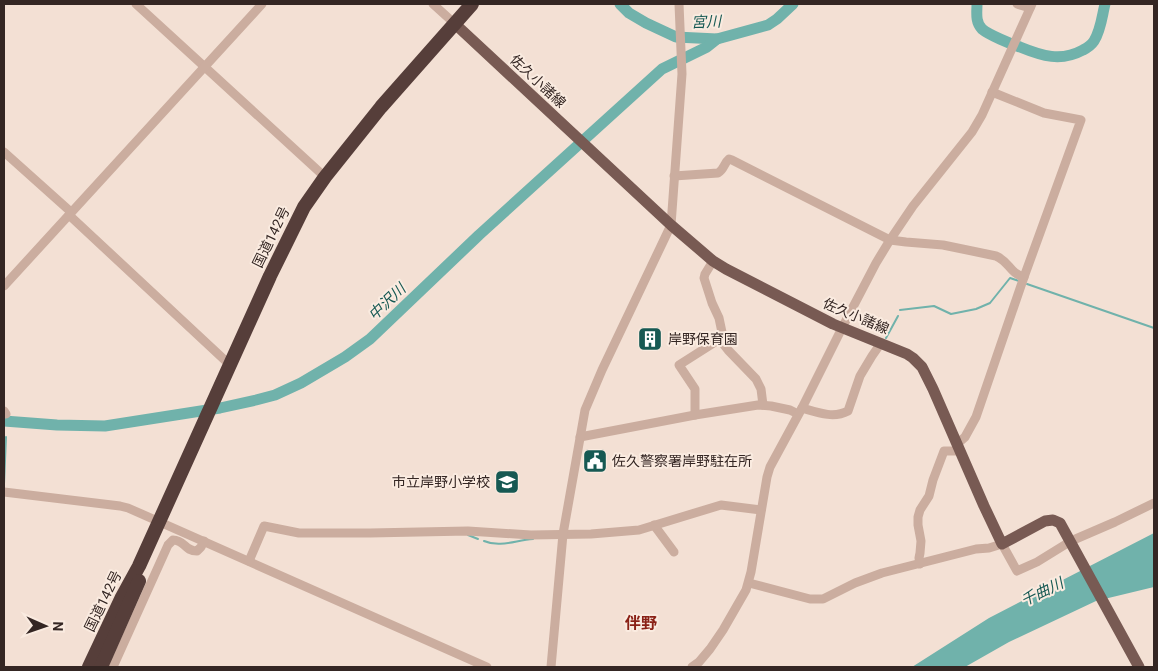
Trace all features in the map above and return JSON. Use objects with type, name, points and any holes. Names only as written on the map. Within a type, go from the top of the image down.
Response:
[{"type":"highway","name":"国道142号","points":[[89,667],[160,522],[270,276],[304,207],[325,177],[381,107],[472,4]]},
{"type":"highway","name":"国道142号","points":[[101,667],[132,599],[157,537],[160,522]]},
{"type":"main road","name":"佐久小諸線","points":[[454,23],[671,225],[713,261],[780,298],[833,324],[913,358],[922,367],[933,388],[1002,544]]},
{"type":"main road","points":[[1002,544],[1045,520],[1056,520],[1060,523],[1139,667]]},
{"type":"street","points":[[136,4],[325,177]]},
{"type":"street","points":[[4,286],[262,4]]},
{"type":"street","points":[[433,4],[454,23]]},
{"type":"street","points":[[551,667],[563,534],[585,410],[671,225],[680,104],[679,4]]},
{"type":"street","points":[[692,667],[706,655],[724,630],[746,590],[770,467],[876,263],[913,206],[972,132],[982,115],[1010,48],[1031,6],[1017,4]]},
{"type":"street","points":[[920,564],[921,541],[918,524],[920,510],[929,496],[944,450],[959,448],[976,416],[1081,120],[1044,112],[992,92]]},
{"type":"street","points":[[4,152],[230,365]]},
{"type":"street","points":[[674,176],[718,173],[729,159],[890,240],[944,245],[996,256],[1008,264],[1014,273],[1024,277]]},
{"type":"street","points":[[713,261],[704,278],[719,318],[724,345],[756,379],[761,389],[763,405]]},
{"type":"street","points":[[695,415],[694,390],[679,365],[723,337]]},
{"type":"street","points":[[580,437],[695,415],[763,405],[822,414],[842,414],[848,411],[860,376],[881,343]]},
{"type":"street","points":[[4,492],[124,507],[487,667]]},
{"type":"street","points":[[749,582],[810,600],[819,600],[854,583],[882,573],[1002,544],[1018,571],[1154,503]]},
{"type":"street","points":[[249,561],[264,526],[299,533],[468,531],[531,536],[632,531],[721,505],[761,510]]},
{"type":"street","points":[[654,525],[674,552]]},
{"type":"street","points":[[113,667],[168,544],[173,540],[179,540],[190,550],[197,551],[204,541]]},
{"type":"water","name":"千曲川","points":[[1154,533],[1154,587],[1096,601],[1009,642],[965,667],[912,667],[989,618]]},
{"type":"waterway","name":"宮川","points":[[620,4],[629,13],[676,37],[717,39],[768,25],[793,4]]},
{"type":"waterway","name":"宮川","points":[[977,4],[978,23],[985,31],[1006,42],[1036,53],[1059,57],[1075,54],[1093,42],[1100,28],[1105,4]]},
{"type":"waterway","name":"中沢川","points":[[4,421],[105,426],[220,408],[275,395],[301,383],[345,357],[370,339],[479,235],[662,69],[707,47],[717,39]]},
{"type":"waterway","points":[[900,310],[934,306],[951,314],[976,309],[990,303],[1010,278],[1019,281]]},
{"type":"waterway","points":[[1027,284],[1154,328]]},
{"type":"waterway","points":[[886,338],[898,316]]},
{"type":"waterway","name":"中沢川","points":[[7,425],[8,421]]},
{"type":"waterway","points":[[4,484],[6,437]]},
{"type":"waterway","points":[[468,535],[478,539]]},
{"type":"waterway","points":[[484,541],[502,544],[533,539]]},
{"type":"place","name":"岸野保育園","points":[[650,339]]},
{"type":"place","name":"佐久警察署岸野駐在所","points":[[595,461]]},
{"type":"place","name":"市立岸野小学校","points":[[507,482]]},
{"type":"district","name":"伴野","points":[[641,623]]}]
